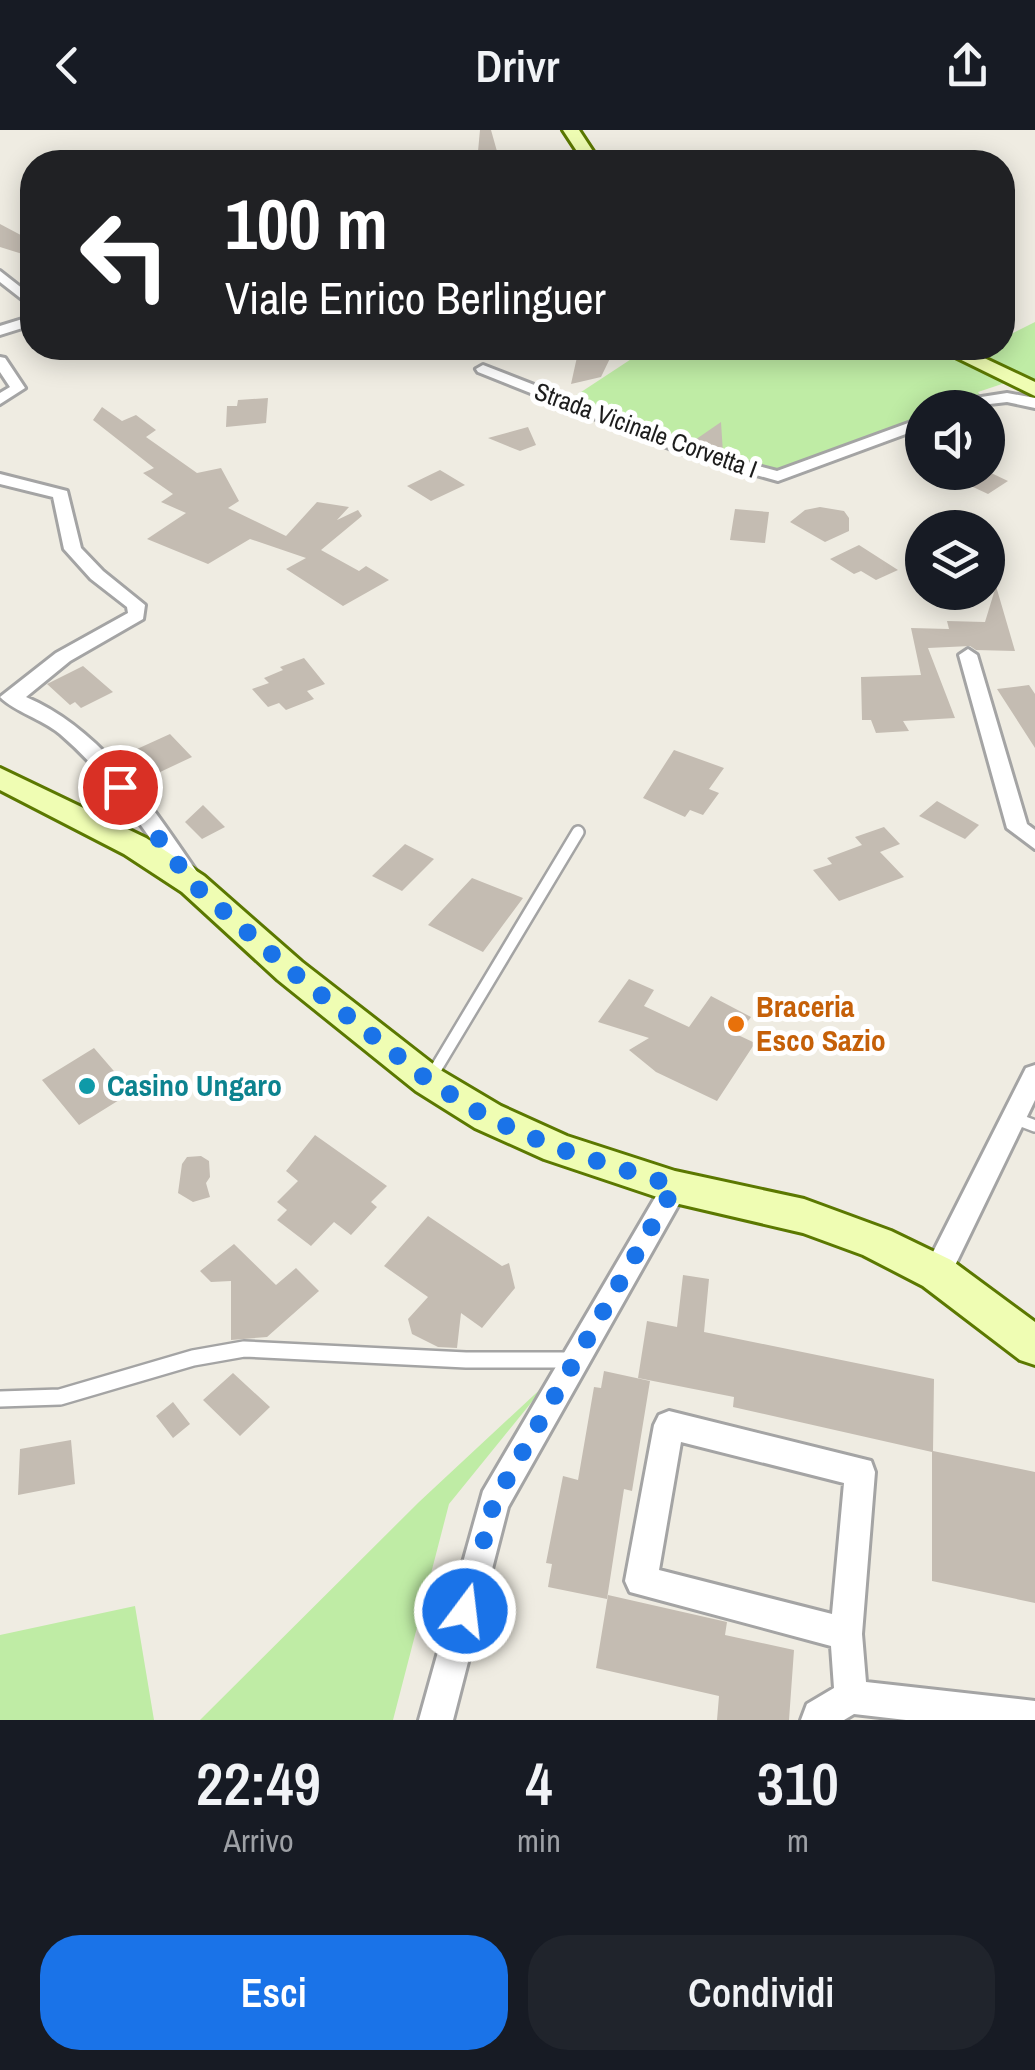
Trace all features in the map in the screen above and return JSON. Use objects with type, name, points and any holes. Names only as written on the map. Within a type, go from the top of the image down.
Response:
[{"type":"main road","points":[[972,360],[1035,390]]},
{"type":"main road","points":[[0,778],[136,846],[193,884],[290,970],[429,1081],[488,1118],[557,1148],[675,1186],[804,1216],[877,1243],[937,1273],[1035,1346]]},
{"type":"street","points":[[0,274],[20,292]]},
{"type":"street","points":[[0,361],[18,388],[0,399]]},
{"type":"street","name":"Strada Vicinale Corvetta I","points":[[484,369],[700,455],[778,476],[905,429]]},
{"type":"street","points":[[1005,396],[1035,403]]},
{"type":"street","points":[[0,479],[61,494],[73,549],[97,575],[136,605],[137,615],[63,657],[28,688],[5,698]]},
{"type":"street","points":[[968,655],[1018,828],[1035,840]]},
{"type":"street","points":[[5,698],[32,704],[98,760],[193,884]]},
{"type":"street","points":[[937,1273],[1024,1122],[1035,1074]]},
{"type":"street","points":[[436,1720],[494,1502],[675,1186]]},
{"type":"street","points":[[846,1634],[641,1581],[669,1424],[860,1472],[846,1634],[851,1698]]},
{"type":"street","points":[[818,1720],[851,1698],[1035,1718]]},
{"type":"lane","points":[[429,1081],[447,1045],[578,832]]},
{"type":"lane","points":[[0,1399],[60,1397],[193,1358],[244,1348],[466,1360],[575,1360]]},
{"type":"green space","points":[[1035,322],[1035,382],[989,360],[1015,360],[1015,332]]},
{"type":"green space","points":[[630,360],[961,360],[1008,382],[984,390],[905,390],[905,426],[782,474],[752,467],[572,398]]},
{"type":"green space","points":[[548,1382],[449,1504],[393,1720],[200,1720],[419,1502]]},
{"type":"green space","points":[[135,1606],[154,1720],[0,1720],[0,1635]]},
{"type":"building","points":[[480,130],[491,130],[497,150],[478,150]]},
{"type":"building","points":[[0,224],[20,235],[20,253],[0,247]]},
{"type":"building","points":[[576,360],[609,360],[601,377],[571,384]]},
{"type":"building","points":[[268,398],[266,423],[226,427],[227,406],[237,406],[238,400]]},
{"type":"building","points":[[102,407],[122,421],[136,415],[156,430],[146,437],[197,473],[221,468],[239,501],[228,508],[286,536],[317,502],[349,507],[337,520],[358,510],[362,516],[321,550],[359,571],[366,566],[389,580],[343,606],[286,569],[306,558],[250,539],[208,564],[147,539],[186,513],[161,502],[173,494],[143,473],[154,468],[93,420]]},
{"type":"building","points":[[721,422],[723,453],[692,442]]},
{"type":"building","points":[[528,427],[536,445],[520,451],[488,438]]},
{"type":"building","points":[[440,470],[465,485],[431,501],[407,486]]},
{"type":"building","points":[[820,507],[844,511],[849,518],[849,531],[825,542],[790,522],[805,510]]},
{"type":"building","points":[[735,509],[769,512],[765,543],[730,540]]},
{"type":"building","points":[[859,545],[898,570],[876,580],[861,571],[854,574],[830,559]]},
{"type":"building","points":[[989,610],[1003,610],[1015,651],[976,650],[970,646],[928,648],[955,718],[903,721],[909,731],[876,733],[871,720],[862,720],[861,677],[921,675],[911,628],[949,629],[947,621],[985,622]]},
{"type":"building","points":[[304,658],[325,684],[307,691],[314,699],[286,710],[279,703],[268,707],[252,689],[269,683],[264,678],[283,670],[280,667]]},
{"type":"building","points":[[83,666],[113,692],[81,708],[75,702],[70,705],[47,684]]},
{"type":"building","points":[[1029,685],[1035,694],[1035,748],[997,689]]},
{"type":"building","points":[[170,734],[192,757],[141,781],[127,765],[133,762],[126,754]]},
{"type":"building","points":[[674,750],[724,768],[709,789],[719,793],[703,815],[690,810],[685,817],[643,798]]},
{"type":"building","points":[[937,801],[979,825],[965,839],[919,816]]},
{"type":"building","points":[[203,805],[225,827],[202,839],[185,822]]},
{"type":"building","points":[[884,827],[900,844],[880,852],[904,877],[839,901],[813,870],[832,864],[827,858],[862,845],[855,837]]},
{"type":"building","points":[[405,844],[434,859],[402,891],[372,876]]},
{"type":"building","points":[[472,878],[523,898],[483,952],[428,925]]},
{"type":"building","points":[[629,979],[654,990],[644,1006],[689,1027],[711,996],[751,1017],[738,1035],[755,1043],[717,1101],[656,1072],[629,1050],[649,1038],[598,1022]]},
{"type":"building","name":"Casino Ungaro","points":[[94,1048],[132,1092],[79,1125],[42,1080]]},
{"type":"building","points":[[315,1135],[387,1186],[371,1202],[377,1207],[351,1235],[334,1222],[311,1246],[277,1220],[287,1210],[277,1202],[298,1181],[286,1171]]},
{"type":"building","points":[[201,1156],[209,1161],[210,1177],[206,1183],[210,1197],[193,1202],[178,1193],[182,1164],[187,1157]]},
{"type":"building","points":[[428,1216],[502,1266],[509,1263],[515,1288],[482,1328],[461,1313],[457,1348],[438,1347],[412,1334],[408,1319],[428,1297],[384,1266]]},
{"type":"building","points":[[234,1244],[276,1285],[296,1268],[319,1291],[267,1337],[231,1340],[231,1281],[211,1282],[200,1271]]},
{"type":"building","points":[[683,1275],[709,1279],[704,1332],[934,1379],[933,1451],[1035,1472],[1035,1603],[932,1581],[932,1452],[733,1407],[734,1397],[638,1378],[647,1321],[677,1327]]},
{"type":"building","points":[[604,1371],[650,1381],[632,1491],[624,1489],[607,1599],[548,1587],[552,1564],[546,1563],[563,1476],[578,1480],[594,1387],[601,1388]]},
{"type":"building","points":[[233,1373],[270,1407],[240,1436],[203,1400]]},
{"type":"building","points":[[173,1402],[190,1424],[173,1438],[156,1416]]},
{"type":"building","points":[[71,1440],[75,1484],[18,1495],[20,1449]]},
{"type":"building","points":[[608,1595],[727,1622],[725,1635],[794,1650],[789,1720],[717,1720],[719,1696],[596,1668]]},
{"type":"place","name":"Braceria Esco Sazio","points":[[736,1024]]},
{"type":"place","name":"Casino Ungaro","points":[[87,1086]]},
{"type":"route","points":[[120,787],[193,884],[290,970],[429,1081],[488,1118],[557,1148],[675,1186],[494,1502],[465,1611]]}]
